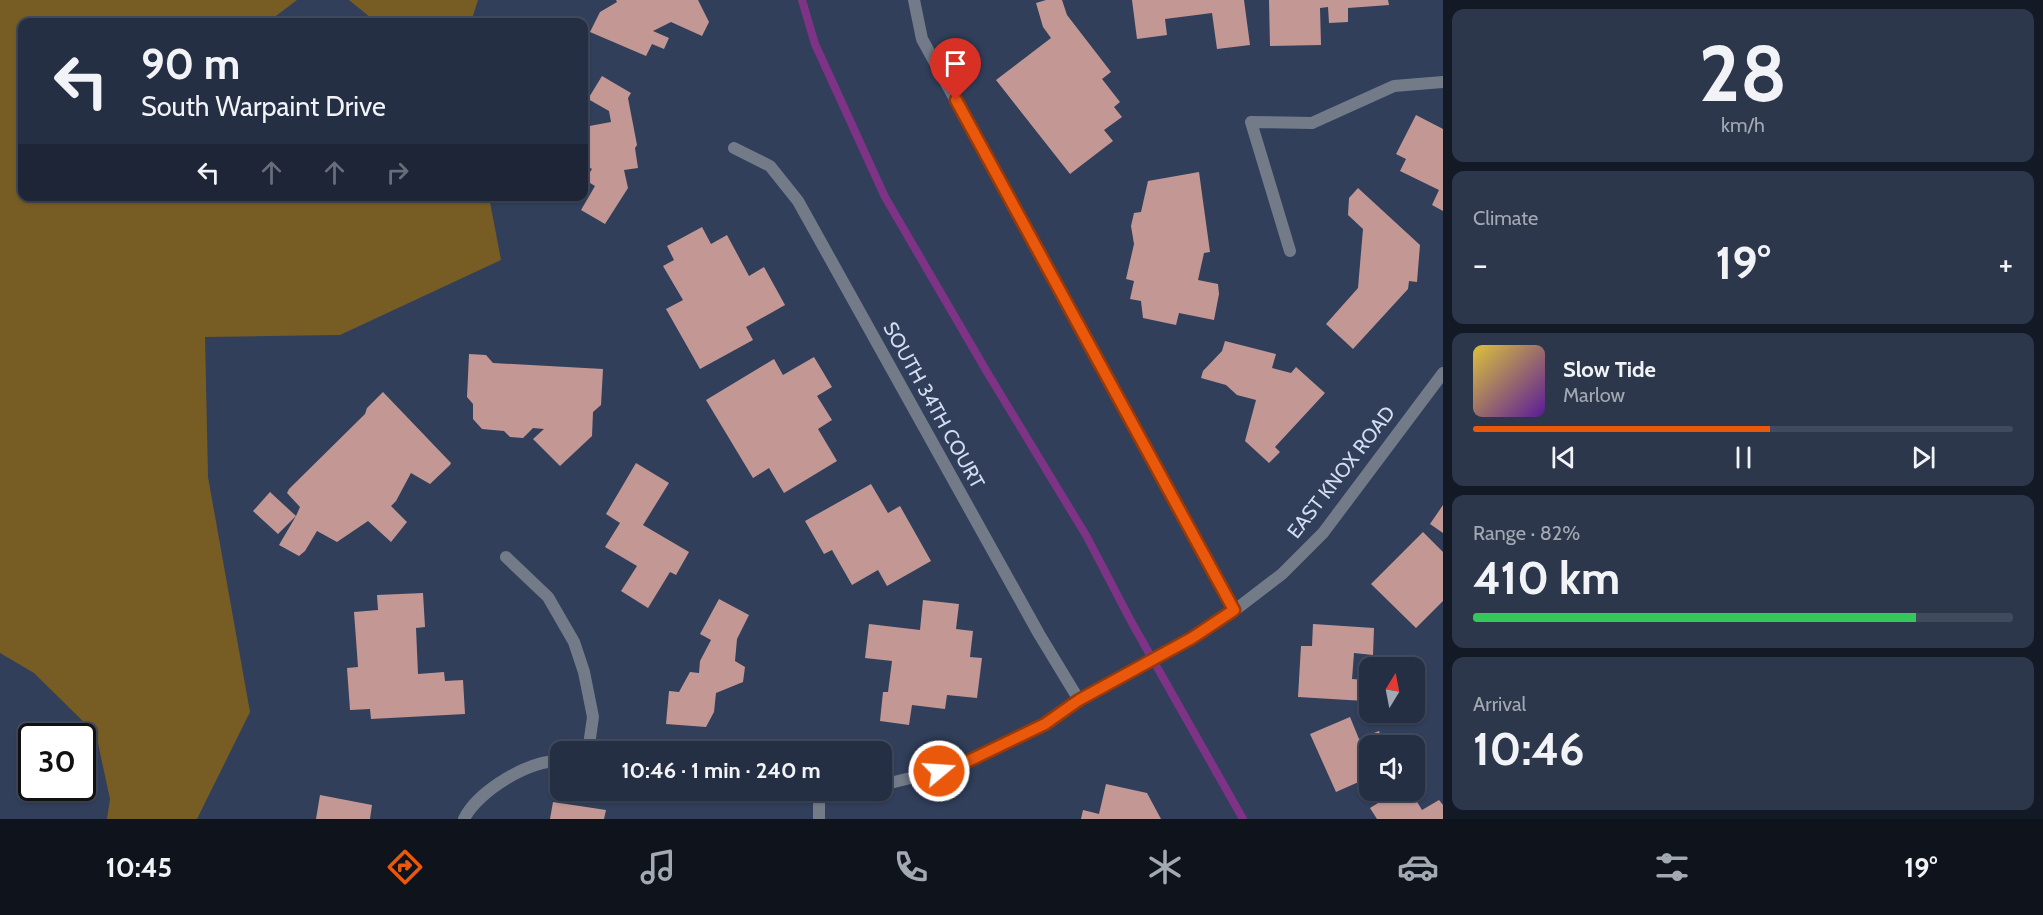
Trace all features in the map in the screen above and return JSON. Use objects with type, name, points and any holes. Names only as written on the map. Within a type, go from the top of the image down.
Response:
[{"type":"street","points":[[914,0],[922,39],[1234,610]]},
{"type":"street","points":[[1290,250],[1251,122],[1312,123],[1394,86],[1443,82]]},
{"type":"street","name":"SOUTH 34TH COURT","points":[[734,148],[770,166],[798,201],[1039,634],[1079,700]]},
{"type":"street","name":"EAST KNOX ROAD","points":[[892,782],[958,766],[1045,724],[1079,700],[1192,638],[1234,610],[1282,574],[1323,533],[1443,373]]},
{"type":"street","points":[[506,557],[548,597],[574,642],[584,672],[593,717],[590,741]]},
{"type":"street","points":[[464,819],[493,785],[524,770],[550,764]]},
{"type":"street","points":[[819,801],[819,819]]},
{"type":"shaded area","points":[[0,0],[297,0],[273,18],[18,18],[18,201],[490,201],[501,260],[340,335],[205,337],[208,477],[250,712],[197,819],[107,819],[110,799],[96,734],[96,723],[85,723],[34,673],[0,653]]},
{"type":"shaded area","points":[[349,0],[478,0],[472,18],[371,18]]},
{"type":"building","points":[[616,0],[698,0],[709,22],[702,36],[671,22],[653,31],[669,38],[664,49],[652,44],[646,56],[590,32],[600,12],[617,2]]},
{"type":"building","points":[[1046,0],[1062,0],[1067,15],[1111,72],[1102,79],[1120,102],[1114,107],[1122,117],[1104,130],[1113,141],[1070,174],[996,80],[1051,38],[1043,27],[1036,3]]},
{"type":"building","points":[[1132,0],[1244,0],[1250,45],[1217,49],[1212,13],[1165,19],[1167,35],[1137,39]]},
{"type":"building","points":[[1269,0],[1388,0],[1389,5],[1348,8],[1348,22],[1329,23],[1328,7],[1320,8],[1321,45],[1270,46]]},
{"type":"building","points":[[602,76],[631,93],[628,98],[637,145],[635,148],[638,168],[624,170],[628,188],[605,224],[581,210],[595,186],[588,182],[588,175],[592,169],[588,166],[588,126],[611,122],[609,111],[588,99]]},
{"type":"building","points":[[1416,115],[1443,129],[1443,211],[1432,205],[1439,190],[1400,171],[1406,159],[1396,154]]},
{"type":"building","points":[[1199,172],[1210,252],[1204,253],[1198,280],[1218,284],[1219,294],[1214,320],[1179,313],[1176,325],[1143,318],[1141,301],[1130,299],[1134,281],[1126,279],[1134,244],[1131,226],[1134,213],[1141,212],[1148,181]]},
{"type":"building","points":[[1358,188],[1420,245],[1417,282],[1409,281],[1408,289],[1353,349],[1326,324],[1358,288],[1363,229],[1348,215],[1349,198]]},
{"type":"building","points":[[702,227],[711,244],[727,235],[749,276],[764,267],[785,305],[746,327],[753,340],[700,369],[666,309],[683,300],[663,266],[674,260],[667,246]]},
{"type":"building","points":[[1225,341],[1276,354],[1272,368],[1291,373],[1296,367],[1325,393],[1275,447],[1280,452],[1269,463],[1245,441],[1256,400],[1237,395],[1226,385],[1201,378],[1203,371],[1222,351]]},
{"type":"building","points":[[469,354],[486,355],[493,363],[603,369],[601,405],[593,412],[592,436],[560,466],[533,439],[544,429],[533,428],[523,438],[510,437],[504,431],[482,429],[473,419],[473,404],[467,397]]},
{"type":"building","points":[[814,357],[832,387],[817,396],[832,420],[818,429],[837,461],[784,493],[769,468],[753,478],[706,400],[774,359],[783,375]]},
{"type":"building","points":[[383,392],[451,463],[430,484],[411,473],[391,506],[407,522],[391,542],[368,521],[337,542],[317,531],[305,551],[299,556],[279,545],[300,507],[287,493],[289,489],[365,414],[367,408]]},
{"type":"building","points":[[636,463],[669,483],[643,525],[689,552],[676,575],[670,572],[648,608],[621,591],[637,566],[605,547],[620,523],[606,514]]},
{"type":"building","points":[[871,484],[888,513],[900,506],[931,561],[887,586],[878,570],[852,585],[832,550],[824,554],[805,521]]},
{"type":"building","points":[[270,492],[296,516],[278,534],[253,511]]},
{"type":"building","points":[[1443,505],[1443,533],[1430,524]]},
{"type":"building","points":[[1423,532],[1443,552],[1443,601],[1416,628],[1371,584]]},
{"type":"building","points":[[423,593],[425,627],[416,628],[418,674],[444,672],[445,681],[463,680],[465,714],[371,719],[370,709],[350,710],[347,668],[358,667],[354,612],[378,610],[377,595]]},
{"type":"building","points":[[719,599],[749,615],[737,639],[735,661],[745,667],[743,682],[716,693],[714,712],[706,727],[666,724],[669,691],[679,692],[690,672],[699,673],[700,661],[711,640],[700,634]]},
{"type":"building","points":[[923,600],[959,604],[956,629],[973,631],[970,657],[982,658],[977,698],[947,695],[945,709],[912,705],[909,725],[880,721],[883,692],[888,692],[892,661],[865,658],[869,624],[920,630]]},
{"type":"building","points":[[1313,624],[1374,628],[1373,655],[1354,653],[1352,679],[1359,680],[1359,701],[1298,697],[1301,646],[1312,646]]},
{"type":"building","points":[[1350,717],[1359,739],[1359,782],[1336,792],[1310,734]]},
{"type":"building","points":[[1379,731],[1381,735],[1369,735]]},
{"type":"building","points":[[1106,784],[1147,793],[1161,819],[1081,819],[1083,810],[1099,814]]},
{"type":"building","points":[[320,795],[372,805],[370,819],[316,819]]},
{"type":"building","points":[[1439,800],[1443,805],[1443,819],[1377,819],[1370,808],[1381,801],[1417,801],[1422,810]]},
{"type":"building","points":[[553,802],[606,810],[604,819],[550,819]]},
{"type":"waterway","points":[[802,0],[815,44],[885,197],[1087,537],[1132,623],[1243,819]]},
{"type":"route","points":[[939,771],[958,766],[1045,724],[1079,700],[1192,638],[1234,610],[956,100]]}]
